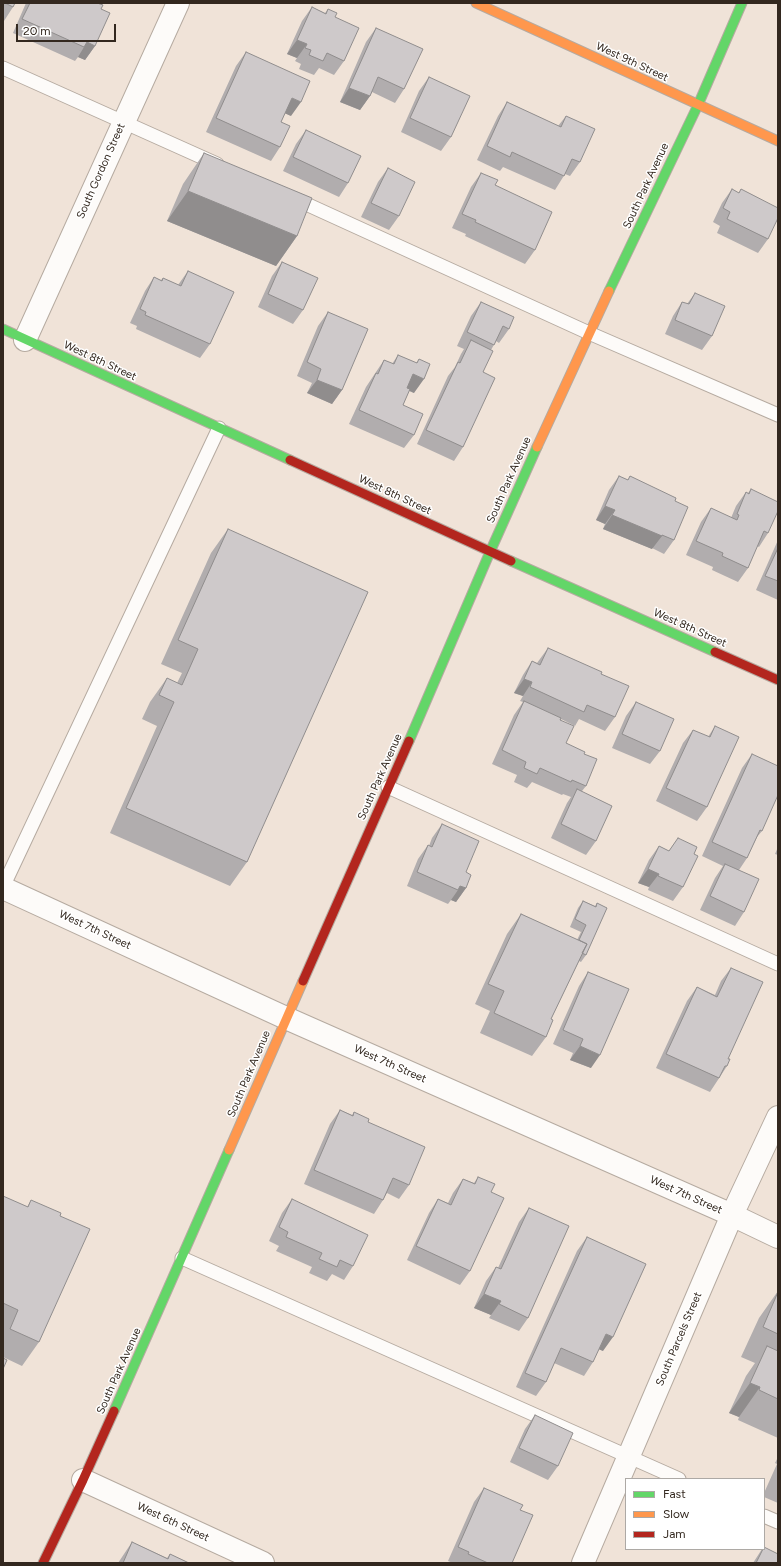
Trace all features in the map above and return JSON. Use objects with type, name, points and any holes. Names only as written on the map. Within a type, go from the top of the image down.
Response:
[{"type":"street","name":"South Gordon Street","points":[[25,340],[178,3]]},
{"type":"street","name":"West 9th Street","points":[[476,3],[778,141]]},
{"type":"street","name":"South Park Avenue","points":[[43,1563],[83,1480],[182,1258],[490,552],[589,333],[698,105],[742,3]]},
{"type":"street","name":"West 8th Street","points":[[3,330],[490,552],[778,680]]},
{"type":"street","name":"West 7th Street","points":[[3,888],[286,1018],[732,1215],[778,1237]]},
{"type":"street","name":"South Parcels Street","points":[[583,1563],[732,1215],[778,1117]]},
{"type":"street","name":"West 6th Street","points":[[83,1480],[262,1563]]},
{"type":"lane","points":[[3,68],[226,168]]},
{"type":"lane","points":[[284,194],[589,333],[778,415]]},
{"type":"lane","points":[[3,888],[219,428]]},
{"type":"lane","points":[[388,787],[778,964]]},
{"type":"lane","points":[[182,1258],[677,1478]]},
{"type":"lane","points":[[765,1516],[778,1522]]},
{"type":"building","points":[[5,3],[15,3],[13,7]]},
{"type":"building","points":[[30,3],[97,3],[103,5],[101,9],[110,13],[95,46],[87,42],[84,47],[22,19]]},
{"type":"building","points":[[312,7],[326,14],[328,9],[337,13],[335,17],[359,28],[344,61],[327,53],[323,61],[309,55],[311,50],[305,48],[307,44],[297,40]]},
{"type":"building","points":[[376,28],[423,49],[404,89],[378,77],[370,96],[349,88]]},
{"type":"building","points":[[246,52],[310,81],[301,102],[292,98],[281,122],[290,126],[280,147],[216,118]]},
{"type":"building","points":[[429,77],[470,96],[451,137],[410,118]]},
{"type":"building","points":[[507,102],[561,127],[566,116],[595,129],[580,162],[572,159],[564,176],[512,152],[510,157],[487,146]]},
{"type":"building","points":[[306,130],[361,156],[348,183],[293,157]]},
{"type":"building","points":[[204,153],[312,198],[297,236],[188,191]]},
{"type":"building","points":[[388,168],[415,182],[399,216],[371,203]]},
{"type":"building","points":[[481,173],[498,180],[495,185],[552,212],[535,250],[475,222],[476,220],[462,214]]},
{"type":"building","points":[[732,189],[739,193],[741,189],[778,208],[778,218],[768,239],[727,219],[730,212],[723,208]]},
{"type":"building","points":[[282,262],[318,278],[303,310],[268,294]]},
{"type":"building","points":[[188,271],[234,292],[210,344],[145,315],[146,312],[140,309],[154,277],[162,281],[163,278],[181,286]]},
{"type":"building","points":[[695,293],[725,306],[712,336],[675,320],[682,302],[689,304]]},
{"type":"building","points":[[481,302],[514,317],[509,329],[503,326],[494,345],[467,332]]},
{"type":"building","points":[[328,312],[368,329],[342,390],[317,380],[321,369],[307,362]]},
{"type":"building","points":[[471,340],[493,351],[483,372],[495,378],[463,447],[426,430],[458,362],[460,363]]},
{"type":"building","points":[[398,355],[417,363],[419,359],[430,364],[424,379],[413,374],[407,388],[410,389],[403,405],[423,414],[414,435],[359,410],[376,373],[378,374],[384,360],[394,364]]},
{"type":"building","points":[[619,476],[628,480],[630,476],[676,498],[675,501],[688,507],[674,540],[612,515],[615,510],[605,506]]},
{"type":"building","points":[[751,489],[778,502],[778,511],[768,533],[764,531],[748,568],[722,556],[723,553],[696,541],[711,508],[737,520],[739,515],[737,514],[746,492],[749,494]]},
{"type":"building","points":[[228,529],[368,592],[247,862],[126,808],[174,702],[159,695],[167,678],[182,685],[198,649],[178,640]]},
{"type":"building","points":[[778,548],[778,581],[765,576]]},
{"type":"building","points":[[548,648],[602,672],[601,674],[629,686],[615,717],[587,705],[584,712],[530,687],[532,682],[524,679],[532,661],[540,665]]},
{"type":"building","points":[[524,701],[561,718],[560,720],[574,726],[566,743],[585,752],[584,754],[597,759],[586,786],[572,780],[571,782],[540,768],[537,774],[524,768],[526,762],[502,750]]},
{"type":"building","points":[[636,702],[674,719],[660,751],[622,734]]},
{"type":"building","points":[[715,726],[739,737],[707,807],[666,788],[693,730],[710,737]]},
{"type":"building","points":[[752,754],[778,766],[778,795],[762,831],[760,830],[747,858],[712,842]]},
{"type":"building","points":[[577,789],[612,806],[596,841],[561,824]]},
{"type":"building","points":[[442,824],[479,841],[466,872],[471,875],[466,888],[460,886],[458,890],[417,872],[428,845],[432,847]]},
{"type":"building","points":[[678,838],[697,847],[694,854],[698,856],[683,887],[658,876],[659,874],[648,869],[659,846],[669,851]]},
{"type":"building","points":[[725,864],[759,879],[744,912],[710,896]]},
{"type":"building","points":[[583,901],[596,907],[597,903],[607,908],[586,955],[582,953],[587,944],[579,940],[586,925],[575,919]]},
{"type":"building","points":[[521,914],[587,944],[551,1019],[553,1020],[546,1037],[494,1013],[504,991],[488,984]]},
{"type":"building","points":[[731,968],[763,982],[728,1059],[730,1059],[727,1066],[725,1066],[719,1078],[666,1054],[697,987],[717,997]]},
{"type":"building","points":[[588,972],[629,989],[600,1055],[580,1046],[583,1039],[563,1030]]},
{"type":"building","points":[[340,1110],[353,1116],[354,1112],[369,1119],[368,1122],[425,1147],[409,1185],[393,1178],[383,1200],[314,1170]]},
{"type":"building","points":[[478,1177],[495,1184],[491,1192],[504,1198],[470,1271],[416,1246],[438,1199],[451,1205],[463,1179],[475,1184]]},
{"type":"building","points":[[3,1196],[28,1207],[31,1200],[61,1213],[60,1216],[90,1229],[39,1342],[10,1329],[18,1310],[3,1303]]},
{"type":"building","points":[[292,1199],[368,1235],[353,1266],[340,1260],[337,1267],[319,1259],[322,1253],[286,1237],[288,1232],[279,1227]]},
{"type":"building","points":[[529,1208],[569,1226],[528,1318],[499,1304],[501,1301],[484,1294],[496,1267],[501,1269]]},
{"type":"building","points":[[587,1237],[646,1264],[613,1337],[606,1334],[593,1362],[561,1348],[546,1382],[525,1373]]},
{"type":"building","points":[[778,1292],[778,1334],[763,1327]]},
{"type":"building","points":[[767,1346],[778,1351],[778,1399],[759,1390],[760,1387],[750,1383]]},
{"type":"building","points":[[3,1358],[7,1360],[3,1369]]},
{"type":"building","points":[[535,1415],[573,1433],[558,1466],[519,1448]]},
{"type":"building","points":[[484,1488],[523,1505],[520,1510],[533,1515],[512,1563],[488,1563],[468,1554],[469,1552],[458,1547]]},
{"type":"building","points":[[132,1542],[168,1559],[170,1554],[189,1563],[123,1563]]},
{"type":"building","points":[[765,1548],[778,1554],[778,1563],[756,1563],[762,1550],[765,1550]]},
{"type":"traffic: fast","points":[[609,291],[698,105],[742,3]]},
{"type":"traffic: fast","points":[[3,329],[290,460]]},
{"type":"traffic: fast","points":[[409,741],[537,447]]},
{"type":"traffic: fast","points":[[511,561],[715,652]]},
{"type":"traffic: fast","points":[[114,1411],[229,1150]]},
{"type":"traffic: slow","points":[[476,3],[778,141]]},
{"type":"traffic: slow","points":[[537,447],[609,291]]},
{"type":"traffic: slow","points":[[229,1150],[303,981]]},
{"type":"traffic: jam","points":[[290,460],[511,561]]},
{"type":"traffic: jam","points":[[715,652],[778,680]]},
{"type":"traffic: jam","points":[[303,981],[409,741]]},
{"type":"traffic: jam","points":[[43,1563],[114,1411]]}]
